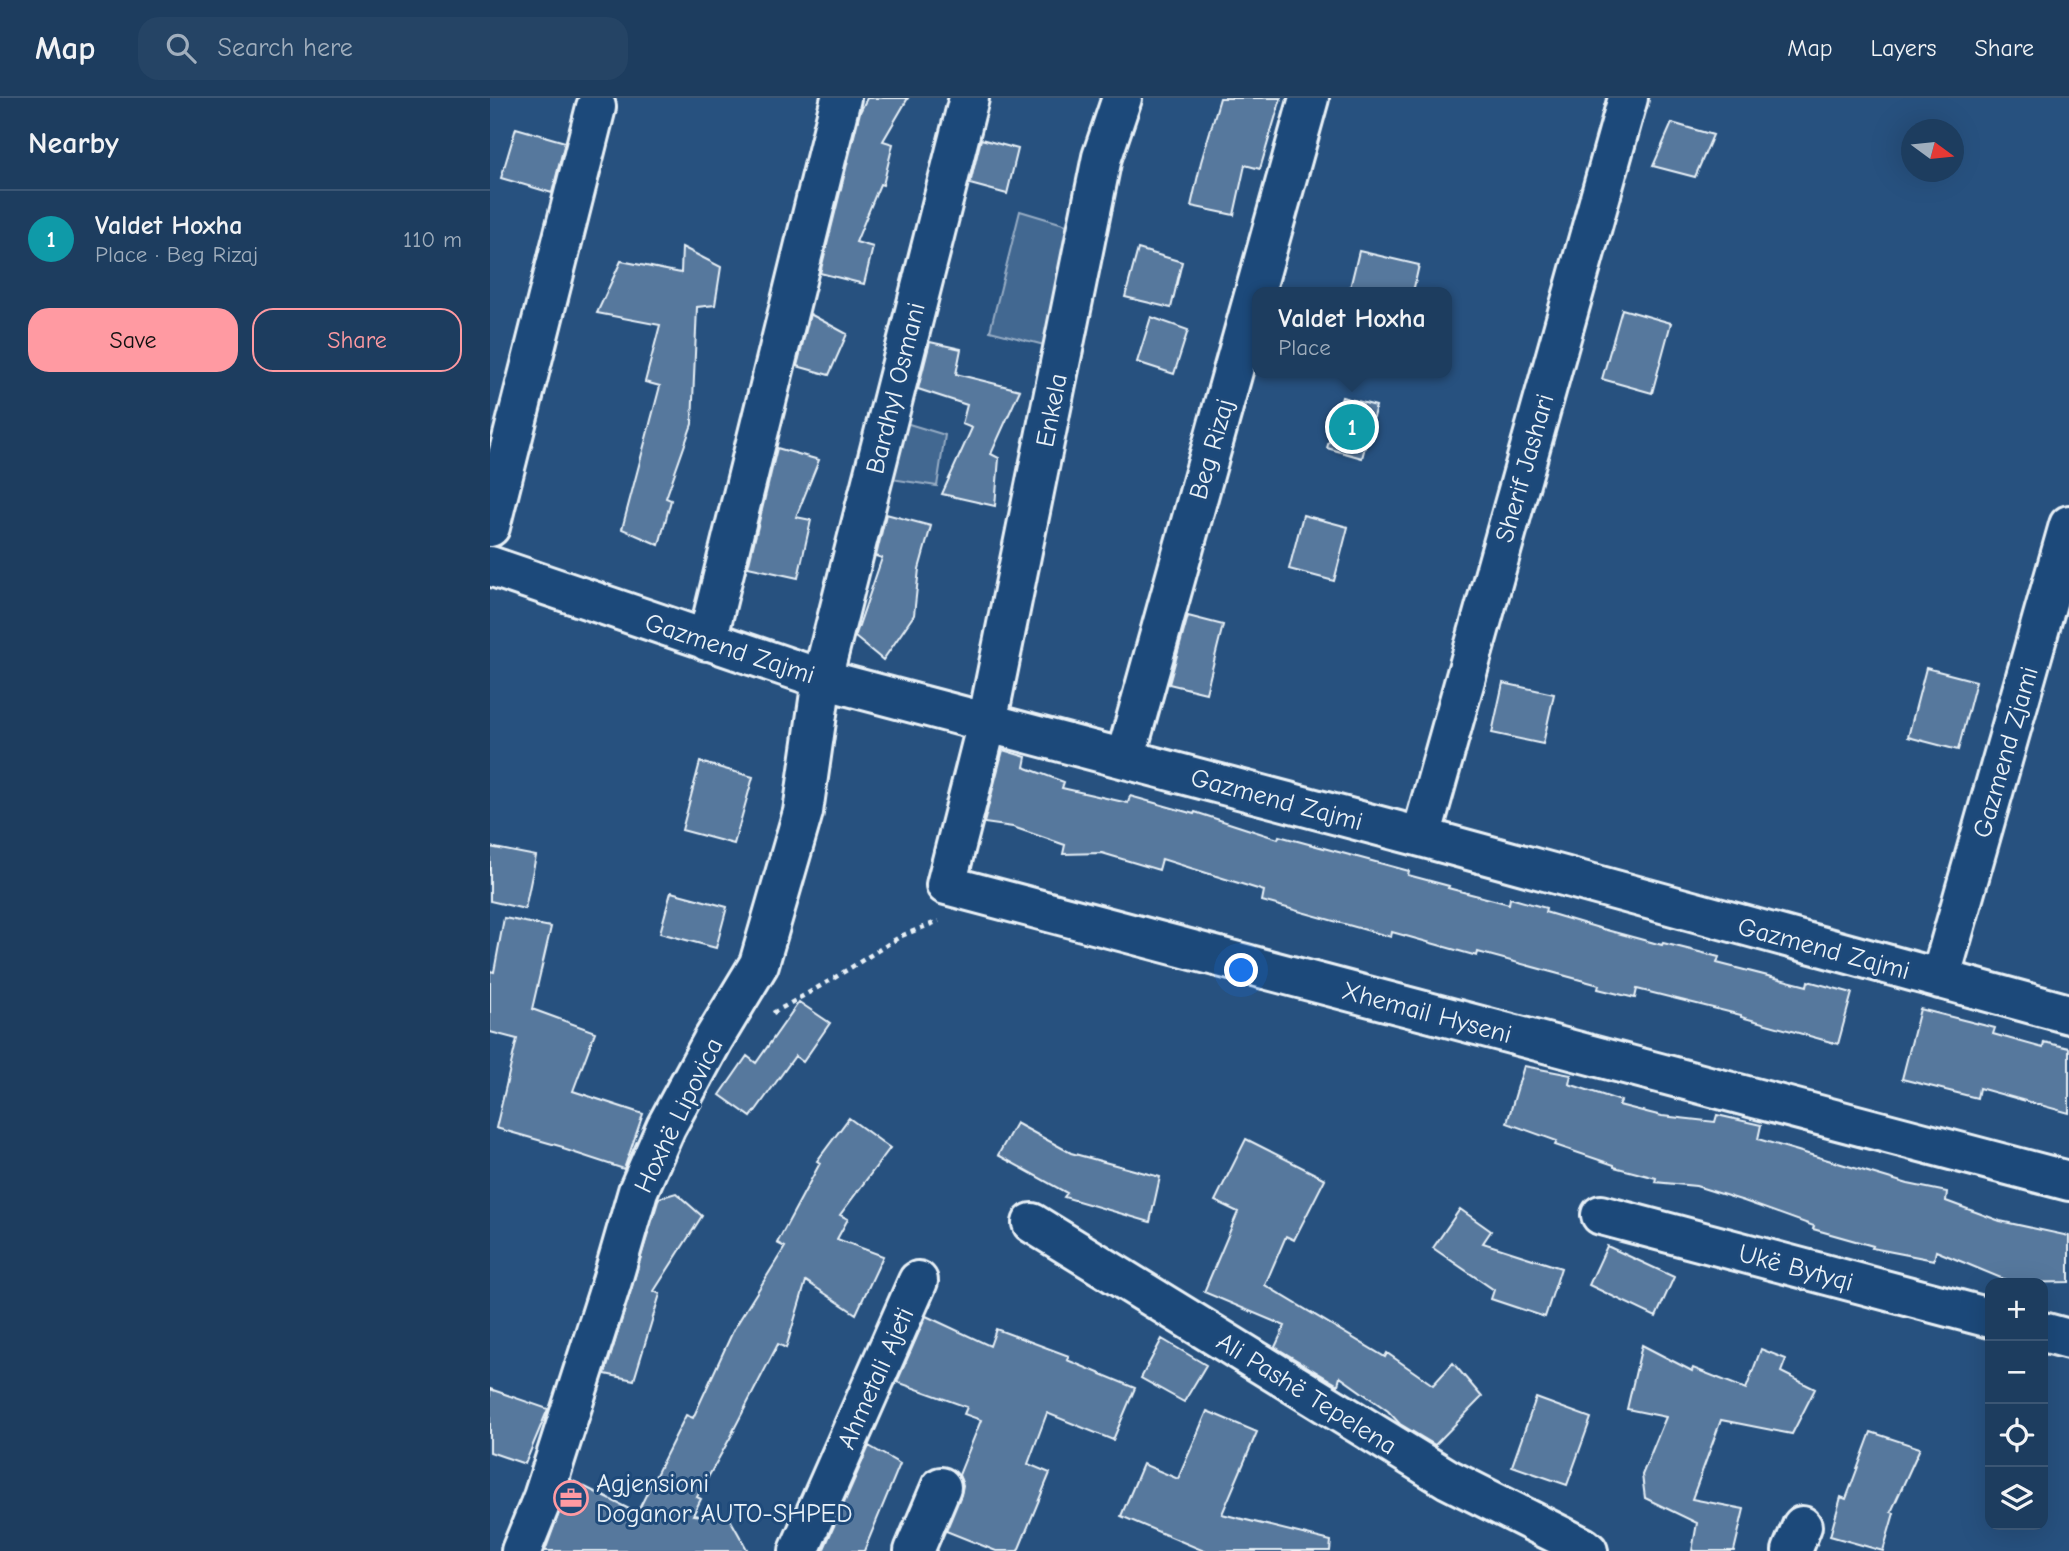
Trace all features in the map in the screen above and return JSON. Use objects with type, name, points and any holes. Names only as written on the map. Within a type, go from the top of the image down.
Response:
[{"type":"street","points":[[707,641],[841,98]]},
{"type":"street","name":"Bardhyl Osmani","points":[[822,679],[969,98]]},
{"type":"street","name":"Enkela","points":[[987,723],[1102,157],[1122,98]]},
{"type":"street","name":"Beg Rizaj","points":[[1256,287],[1309,98]]},
{"type":"street","name":"Sherif Jashari","points":[[1421,837],[1628,98]]},
{"type":"street","points":[[490,527],[596,107]]},
{"type":"street","name":"Beg Rizaj","points":[[1125,759],[1252,303]]},
{"type":"street","name":"Gazmend Zjami","points":[[1940,979],[2069,526]]},
{"type":"street","name":"Gazmend Zajmi","points":[[490,566],[822,679],[1421,837],[2069,1014]]},
{"type":"street","name":"Hoxhë Lipovica","points":[[521,1551],[547,1484],[638,1191],[666,1127],[759,964],[803,812],[822,679]]},
{"type":"street","name":"Xhemail Hyseni","points":[[987,723],[946,885],[2069,1181]]},
{"type":"street","name":"Ukë Bytyqi","points":[[1601,1215],[1985,1317]]},
{"type":"street","name":"Ali Pashë Tepelena","points":[[1032,1223],[1448,1479],[1588,1551]]},
{"type":"street","name":"Ahmetali Ajeti","points":[[799,1551],[918,1281]]},
{"type":"street","points":[[2048,1333],[2069,1339]]},
{"type":"street","points":[[914,1551],[941,1487]]},
{"type":"path","points":[[725,1021],[769,1015],[901,936],[950,916]]},
{"type":"shaded area","points":[[1020,211],[1070,226],[1048,346],[990,331]]},
{"type":"shaded area","points":[[899,421],[945,435],[937,486],[885,478]]},
{"type":"building","points":[[867,98],[908,98],[883,141],[893,144],[883,185],[880,184],[856,242],[873,247],[864,284],[820,273],[860,112]]},
{"type":"building","points":[[1220,98],[1281,98],[1260,169],[1245,165],[1234,215],[1191,206]]},
{"type":"building","points":[[1672,123],[1713,135],[1695,177],[1653,166]]},
{"type":"building","points":[[516,128],[565,142],[552,193],[501,178]]},
{"type":"building","points":[[981,139],[1018,149],[1007,194],[970,184]]},
{"type":"building","points":[[682,247],[721,267],[715,305],[697,307],[692,424],[666,498],[671,500],[659,545],[622,529],[660,386],[645,382],[660,325],[597,313],[621,261],[681,273]]},
{"type":"building","points":[[1138,249],[1182,262],[1171,308],[1125,297]]},
{"type":"building","points":[[1359,251],[1419,265],[1414,287],[1350,287]]},
{"type":"building","points":[[1622,309],[1671,323],[1652,393],[1602,379]]},
{"type":"building","points":[[810,314],[847,334],[829,375],[797,366]]},
{"type":"building","points":[[1151,317],[1188,330],[1174,374],[1137,362]]},
{"type":"building","points":[[930,342],[961,349],[956,374],[1020,390],[991,454],[999,458],[995,506],[942,494],[972,428],[962,424],[967,405],[918,389]]},
{"type":"building","points":[[1342,397],[1376,406],[1362,458],[1327,448]]},
{"type":"building","points":[[777,448],[819,460],[796,517],[811,520],[798,578],[748,567]]},
{"type":"building","points":[[886,514],[931,526],[919,569],[914,615],[883,660],[855,637],[882,558],[876,556]]},
{"type":"building","points":[[1303,515],[1348,527],[1334,581],[1289,569]]},
{"type":"building","points":[[1188,616],[1223,625],[1206,693],[1169,684]]},
{"type":"building","points":[[1926,668],[1976,681],[1958,750],[1908,737]]},
{"type":"building","points":[[1503,683],[1554,694],[1543,744],[1492,733]]},
{"type":"building","points":[[1003,750],[1026,757],[1024,767],[1064,782],[1062,788],[1128,803],[1130,796],[1194,814],[1195,812],[1278,839],[1279,836],[1409,871],[1408,875],[1449,886],[1448,888],[1509,904],[1510,898],[1599,928],[1719,957],[1717,963],[1807,986],[1808,981],[1852,993],[1838,1044],[1741,1015],[1637,989],[1635,998],[1598,989],[1599,985],[1478,952],[1477,956],[1392,932],[1391,937],[1262,901],[1264,891],[1162,859],[1159,870],[1102,853],[1063,854],[1065,845],[1013,827],[984,823]]},
{"type":"building","points":[[700,762],[753,777],[734,844],[682,830]]},
{"type":"building","points":[[490,847],[536,856],[525,909],[490,901]]},
{"type":"building","points":[[671,892],[727,907],[716,948],[660,933]]},
{"type":"building","points":[[504,918],[551,927],[532,1009],[595,1032],[573,1091],[643,1114],[624,1169],[563,1147],[496,1128],[517,1039],[490,1032],[490,971],[494,972]]},
{"type":"building","points":[[799,1002],[830,1023],[803,1062],[795,1056],[751,1117],[720,1095],[747,1056],[756,1063]]},
{"type":"building","points":[[1920,1009],[1995,1028],[1993,1034],[2043,1048],[2044,1042],[2069,1048],[2069,1113],[1979,1088],[1977,1098],[1902,1079]]},
{"type":"building","points":[[1524,1066],[1571,1075],[1569,1084],[1621,1101],[1619,1105],[1662,1116],[1715,1122],[1717,1115],[1761,1125],[1758,1139],[1908,1184],[1947,1192],[1946,1201],[2000,1221],[2069,1236],[2069,1282],[2048,1282],[2048,1278],[2001,1278],[1936,1251],[1934,1260],[1872,1248],[1873,1246],[1813,1229],[1814,1226],[1696,1186],[1655,1182],[1656,1178],[1614,1167],[1555,1145],[1557,1141],[1507,1123]]},
{"type":"building","points":[[849,1118],[890,1148],[840,1215],[848,1219],[837,1239],[883,1256],[856,1314],[806,1281],[786,1348],[778,1344],[697,1497],[701,1499],[693,1515],[730,1519],[748,1551],[545,1551],[571,1480],[637,1513],[686,1415],[693,1418],[734,1329],[785,1247],[777,1243],[820,1163],[817,1161]]},
{"type":"building","points":[[1016,1123],[1071,1153],[1160,1177],[1150,1222],[1064,1197],[1067,1193],[998,1155]]},
{"type":"building","points":[[1246,1139],[1325,1179],[1294,1240],[1286,1236],[1265,1285],[1385,1357],[1387,1353],[1433,1385],[1453,1363],[1482,1397],[1435,1445],[1400,1424],[1388,1411],[1340,1377],[1338,1385],[1275,1347],[1285,1326],[1204,1292],[1238,1212],[1215,1201]]},
{"type":"building","points":[[676,1193],[702,1216],[654,1291],[660,1294],[634,1380],[605,1374],[659,1198]]},
{"type":"building","points":[[1460,1209],[1491,1231],[1483,1243],[1561,1268],[1545,1317],[1491,1299],[1494,1290],[1433,1248]]},
{"type":"building","points":[[1607,1246],[1674,1277],[1656,1317],[1589,1285]]},
{"type":"building","points":[[926,1316],[990,1346],[996,1329],[1069,1356],[1067,1360],[1135,1388],[1113,1440],[1047,1413],[1028,1464],[1050,1473],[1018,1551],[996,1551],[946,1531],[961,1495],[963,1485],[959,1475],[981,1420],[964,1414],[967,1407],[897,1382]]},
{"type":"building","points":[[1162,1339],[1206,1365],[1184,1402],[1141,1378]]},
{"type":"building","points":[[1642,1345],[1692,1371],[1693,1368],[1746,1389],[1761,1349],[1786,1359],[1781,1372],[1815,1389],[1792,1434],[1721,1420],[1692,1499],[1744,1509],[1734,1551],[1692,1551],[1697,1523],[1645,1498],[1642,1475],[1666,1417],[1627,1409]]},
{"type":"building","points":[[490,1389],[548,1409],[525,1464],[490,1452]]},
{"type":"building","points":[[1536,1398],[1591,1418],[1567,1485],[1512,1466]]},
{"type":"building","points":[[1207,1411],[1257,1432],[1222,1514],[1331,1541],[1330,1551],[1204,1551],[1121,1516],[1143,1464],[1178,1479]]},
{"type":"building","points":[[1871,1432],[1920,1448],[1891,1512],[1894,1513],[1883,1551],[1830,1536],[1841,1497],[1846,1499]]},
{"type":"building","points":[[869,1446],[900,1464],[864,1551],[823,1551]]},
{"type":"place","name":"Valdet Hoxha","points":[[1352,427]]},
{"type":"place","name":"Agjensioni Doganor AUTO-SHPED","points":[[571,1498]]}]
